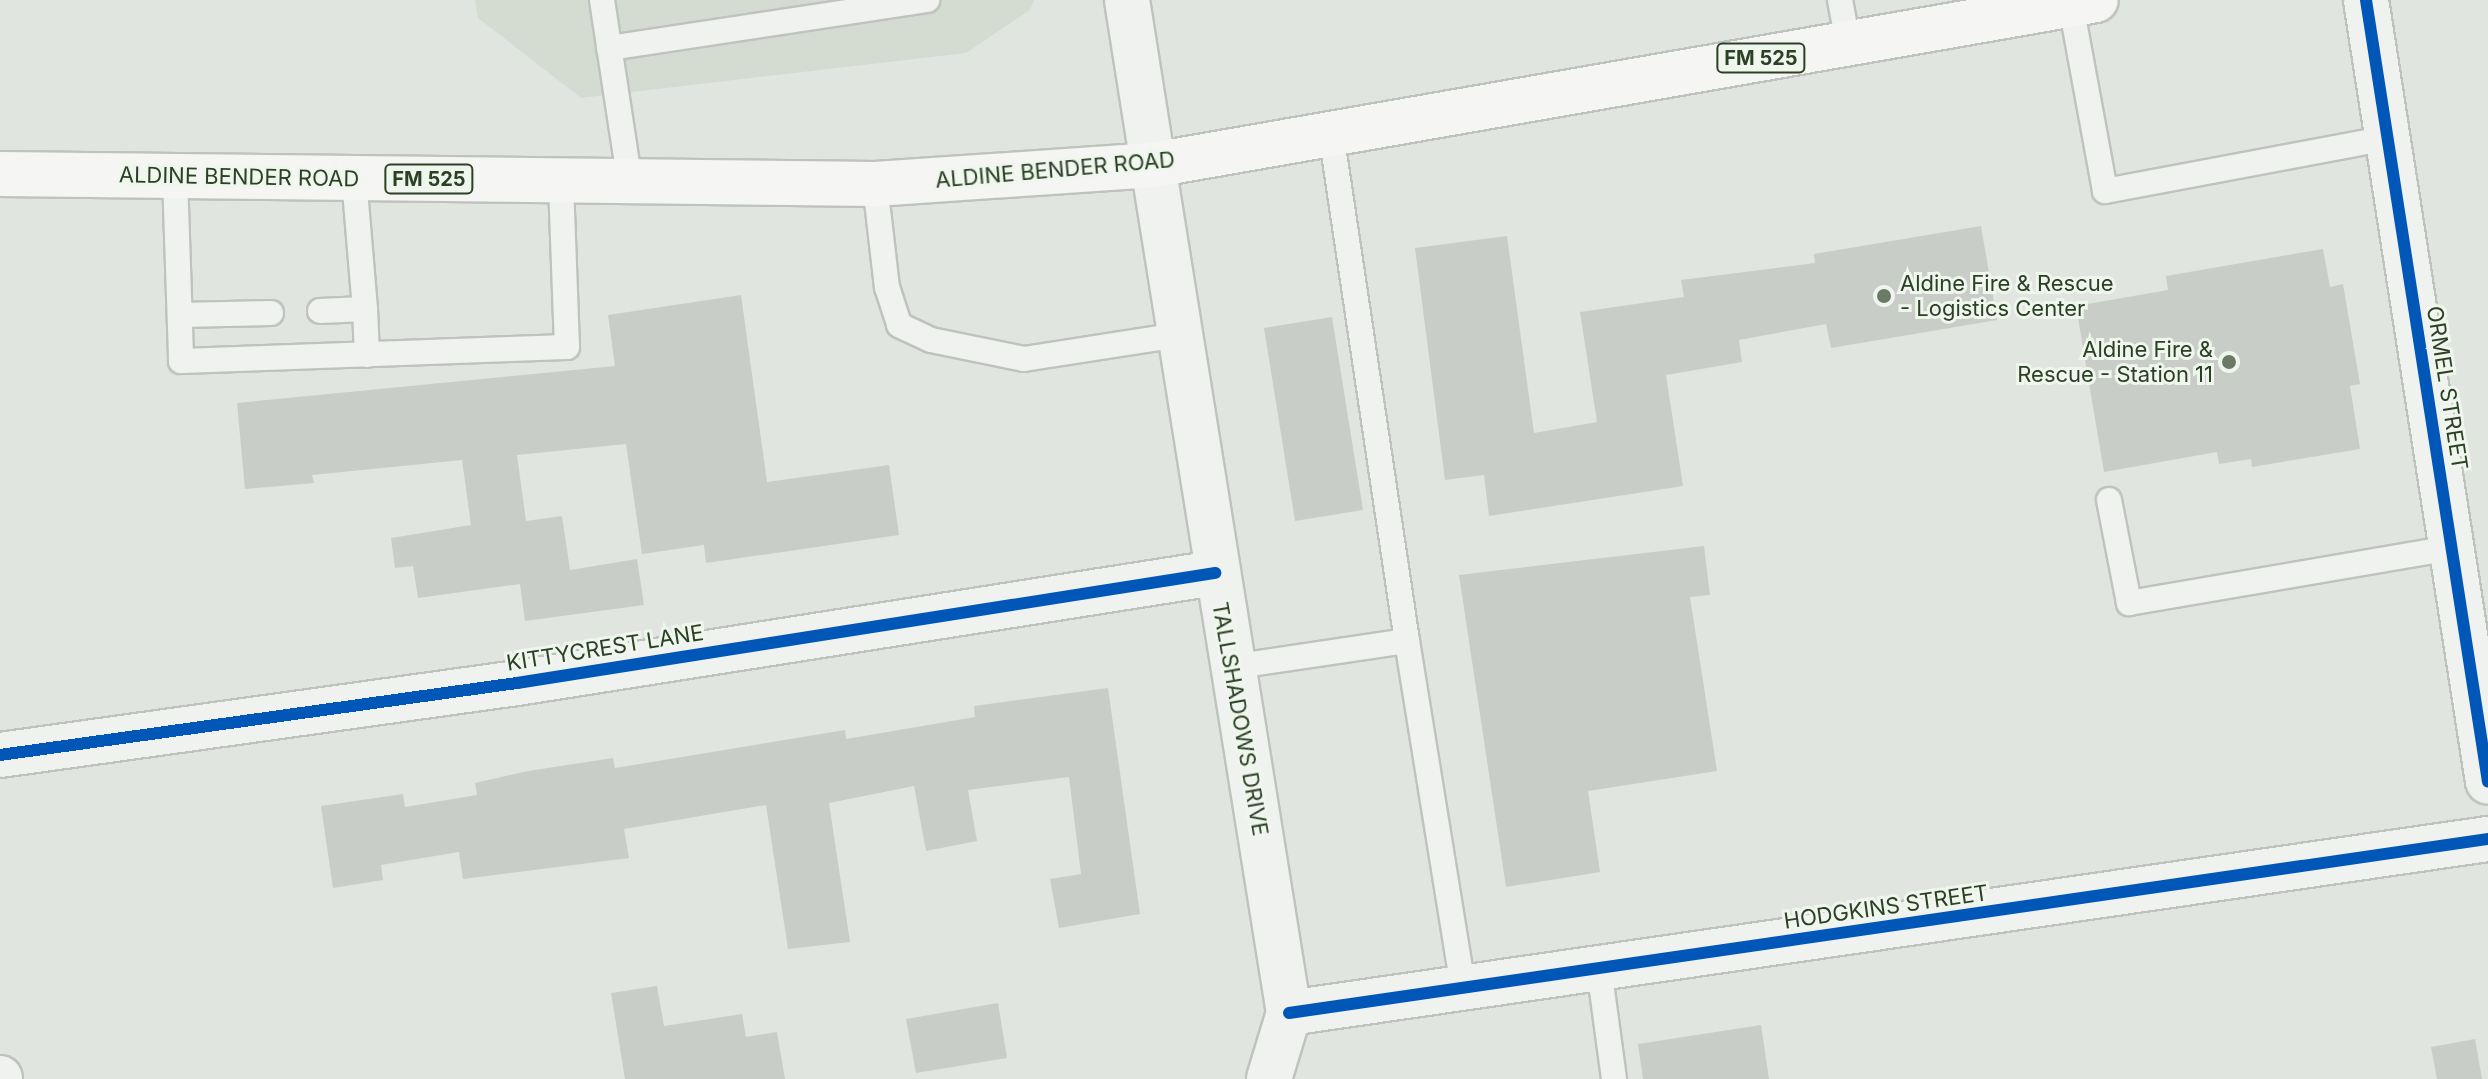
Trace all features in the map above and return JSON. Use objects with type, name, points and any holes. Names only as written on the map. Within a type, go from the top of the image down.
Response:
[{"type":"main road","name":"ALDINE BENDER ROAD","points":[[0,174],[875,184],[1153,165],[2079,1]]},
{"type":"street","name":"TALLSHADOWS DRIVE","points":[[1127,0],[1215,573],[1289,1013],[1269,1079]]},
{"type":"street","name":"ORMEL STREET","points":[[2366,0],[2488,782]]},
{"type":"street","name":"KITTYCREST LANE","points":[[0,755],[517,683],[1215,573]]},
{"type":"street","name":"HODGKINS STREET","points":[[1289,1013],[2488,839]]},
{"type":"lane","points":[[602,0],[630,182]]},
{"type":"lane","points":[[609,48],[927,0]]},
{"type":"lane","points":[[1840,0],[1848,43]]},
{"type":"lane","points":[[2079,1],[2105,191],[2388,138]]},
{"type":"lane","points":[[1331,133],[1463,988]]},
{"type":"lane","points":[[175,176],[181,361],[567,347],[561,181]]},
{"type":"lane","points":[[354,178],[367,355]]},
{"type":"lane","points":[[875,184],[887,287],[899,325],[931,340],[1024,359],[1179,335]]},
{"type":"lane","points":[[320,311],[365,309]]},
{"type":"lane","points":[[180,315],[271,313]]},
{"type":"lane","points":[[2109,500],[2129,603],[2451,548]]},
{"type":"lane","points":[[1231,667],[1407,641]]},
{"type":"lane","points":[[1599,968],[1614,1079]]},
{"type":"shaded area","points":[[475,0],[1034,0],[1030,10],[966,53],[581,98],[478,18]]},
{"type":"building","points":[[1981,226],[1997,320],[1831,348],[1826,324],[1739,340],[1742,362],[1666,375],[1683,486],[1489,516],[1484,475],[1445,480],[1415,248],[1507,236],[1534,433],[1597,422],[1580,312],[1684,297],[1681,280],[1815,263],[1814,254]]},
{"type":"building","points":[[2323,249],[2330,287],[2343,284],[2360,384],[2350,386],[2360,449],[2252,467],[2251,459],[2219,464],[2217,452],[2104,472],[2076,306],[2168,290],[2166,276]]},
{"type":"building","points":[[741,295],[767,482],[889,465],[899,535],[706,563],[704,545],[642,554],[626,444],[517,455],[526,521],[562,516],[570,570],[637,559],[644,605],[525,621],[520,584],[418,598],[413,566],[395,568],[391,538],[471,525],[462,460],[312,475],[314,483],[245,489],[237,403],[615,366],[608,315]]},
{"type":"building","points":[[1332,317],[1363,510],[1295,521],[1264,328]]},
{"type":"building","points":[[1704,546],[1710,595],[1690,597],[1717,771],[1588,791],[1600,872],[1506,887],[1459,575]]},
{"type":"building","points":[[1108,688],[1140,914],[1059,928],[1050,879],[1081,874],[1069,777],[968,790],[977,841],[926,851],[914,786],[829,803],[850,942],[788,949],[766,805],[624,829],[629,858],[463,879],[459,852],[381,865],[383,880],[333,888],[321,806],[403,794],[405,807],[477,795],[475,783],[528,771],[613,758],[615,768],[845,730],[846,739],[975,717],[974,706]]},
{"type":"building","points":[[657,986],[664,1026],[742,1014],[746,1037],[777,1032],[785,1079],[625,1079],[611,993]]},
{"type":"building","points":[[998,1003],[1007,1058],[916,1073],[906,1019]]},
{"type":"building","points":[[1761,1025],[1769,1079],[1643,1079],[1638,1044]]},
{"type":"building","points":[[2475,1039],[2482,1079],[2437,1079],[2431,1047]]},
{"type":"cycle path","points":[[2366,0],[2488,782]]},
{"type":"cycle path","points":[[0,755],[517,683],[1215,573]]},
{"type":"cycle path","points":[[1289,1013],[2488,839]]},
{"type":"place","name":"Aldine Fire & Rescue - Logistics Center","points":[[1884,296]]},
{"type":"place","name":"Aldine Fire & Rescue - Station 11","points":[[2229,362]]}]
